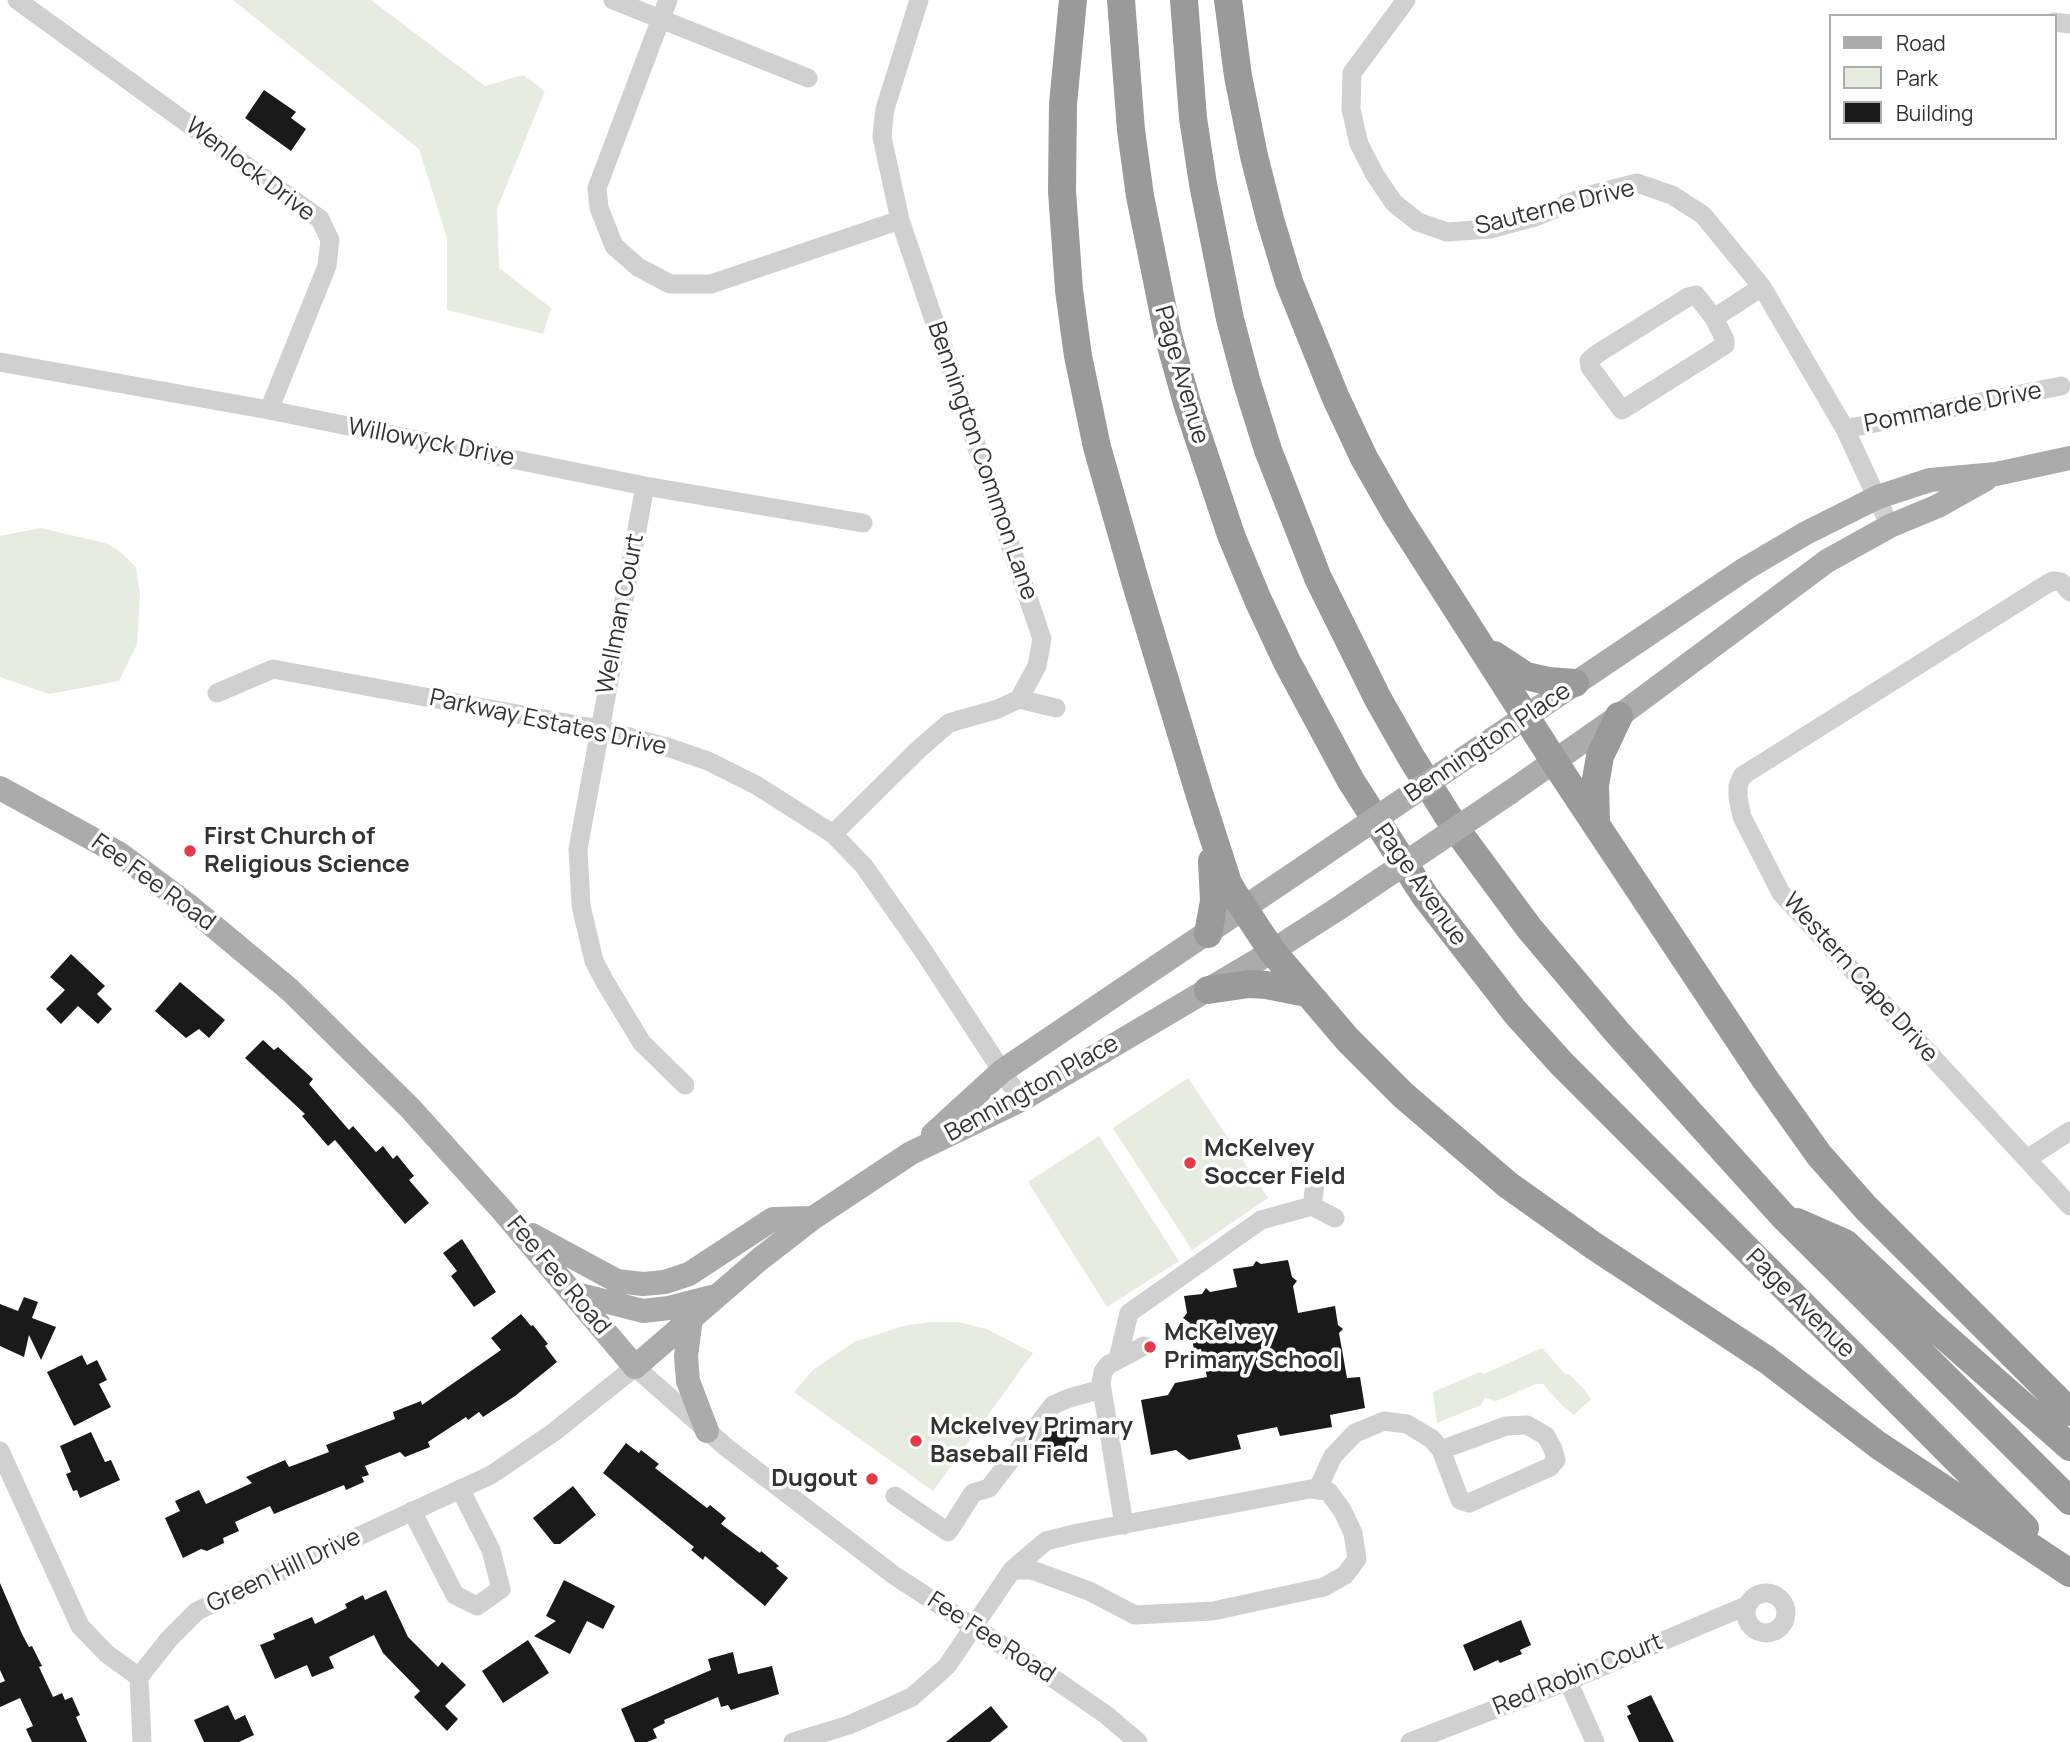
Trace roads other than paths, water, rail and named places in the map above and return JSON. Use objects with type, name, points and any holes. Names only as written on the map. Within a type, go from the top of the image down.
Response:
[{"type":"highway","points":[[1073,0],[1063,104],[1062,191],[1069,289],[1078,356],[1097,447],[1136,584],[1228,883],[1244,909],[1272,951],[1348,1040],[1403,1095],[1508,1185],[1594,1246],[1767,1360],[1878,1445],[2070,1573]]},
{"type":"highway","name":"Page Avenue","points":[[1121,0],[1129,118],[1140,196],[1168,335],[1187,403],[1231,535],[1258,600],[1287,662],[1351,781],[1425,896],[1515,1012],[1561,1063],[2070,1573]]},
{"type":"highway","name":"Page Avenue","points":[[1184,0],[1193,118],[1215,252],[1230,319],[1273,462],[1318,578],[1411,757],[1456,829],[1529,928],[1625,1042],[1782,1215],[2070,1501]]},
{"type":"highway","points":[[1227,0],[1238,76],[1260,181],[1289,282],[1308,334],[1364,457],[1432,571],[1596,824],[1819,1155],[1866,1208],[2070,1412]]},
{"type":"highway","points":[[1483,647],[1526,676],[1575,683]]},
{"type":"highway","points":[[1596,824],[1595,785],[1600,756],[1619,716]]},
{"type":"highway","points":[[1208,933],[1214,901],[1211,830]]},
{"type":"highway","points":[[1208,990],[1249,984],[1307,993]]},
{"type":"highway","points":[[1782,1215],[1845,1243],[1927,1321],[2070,1447]]},
{"type":"main road","name":"Bennington Place","points":[[911,1153],[1002,1071],[1745,569],[1806,533],[1878,497],[1930,480],[1996,474],[2070,458]]},
{"type":"main road","name":"Bennington Place","points":[[635,1367],[760,1259],[813,1218],[911,1153],[1021,1100],[1336,911],[1555,762],[1827,561],[1890,526],[1938,506],[1996,474]]},
{"type":"main road","name":"Fee Fee Road","points":[[0,788],[120,854],[188,905],[290,990],[410,1108],[516,1226],[635,1367]]},
{"type":"main road","points":[[516,1226],[617,1281],[643,1284],[665,1282],[689,1274],[773,1219],[813,1218]]},
{"type":"main road","points":[[573,1293],[643,1311],[669,1308],[717,1295]]},
{"type":"main road","points":[[691,1318],[686,1356],[688,1381],[707,1431]]},
{"type":"street","name":"Wenlock Drive","points":[[17,0],[320,219],[330,240],[327,266],[269,410]]},
{"type":"street","points":[[613,0],[664,9],[808,78]]},
{"type":"street","name":"Bennington Common Lane","points":[[919,0],[885,109],[882,137],[900,220],[1042,639],[1037,666],[1019,699]]},
{"type":"street","name":"Sauterne Drive","points":[[1406,0],[1352,73],[1351,109],[1359,144],[1394,203],[1418,222],[1447,232],[1490,229],[1535,217],[1586,196],[1637,183],[1672,195],[1703,215],[1762,287],[1845,429],[1890,526]]},
{"type":"street","points":[[664,9],[597,188],[599,208],[614,246],[638,267],[670,284],[711,284],[900,220]]},
{"type":"street","points":[[1714,318],[1762,287]]},
{"type":"street","points":[[1696,295],[1714,318],[1726,345],[1622,410],[1590,368],[1589,361],[1597,354],[1688,297],[1696,295]]},
{"type":"street","name":"Willowyck Drive","points":[[0,362],[269,410],[645,486],[863,523]]},
{"type":"street","name":"Pommarde Drive","points":[[1845,429],[2062,386]]},
{"type":"street","name":"Wellman Court","points":[[645,486],[578,849],[581,906],[594,961],[605,982],[642,1043],[685,1085]]},
{"type":"street","name":"Western Cape Drive","points":[[2070,592],[2061,582],[2053,581],[1742,776],[1738,797],[1742,817],[1781,892],[2070,1206]]},
{"type":"street","name":"Parkway Estates Drive","points":[[217,693],[273,669],[599,729],[708,761],[756,785],[833,834],[864,866],[1021,1100]]},
{"type":"street","points":[[833,834],[949,723],[998,709],[1019,699],[1056,708]]},
{"type":"street","points":[[2027,1160],[2070,1131]]},
{"type":"street","points":[[1312,1206],[1315,1184]]},
{"type":"street","points":[[1118,1359],[1129,1313],[1261,1220],[1312,1206],[1335,1218]]},
{"type":"street","points":[[1124,1525],[1102,1389],[1103,1372],[1118,1359],[1144,1346]]},
{"type":"street","name":"Fee Fee Road","points":[[635,1367],[707,1431],[885,1569],[1105,1714],[1138,1742]]},
{"type":"street","name":"Green Hill Drive","points":[[139,1677],[169,1639],[197,1611],[491,1475],[544,1439],[635,1367]]},
{"type":"street","points":[[895,1496],[948,1532],[973,1493],[989,1488],[1053,1405],[1102,1389]]},
{"type":"street","points":[[1317,1490],[1333,1457],[1354,1433],[1384,1421],[1407,1424],[1432,1439],[1441,1450],[1460,1500],[1469,1503],[1550,1467],[1556,1460],[1546,1436],[1527,1425],[1506,1426],[1441,1450]]},
{"type":"street","points":[[0,1451],[80,1626],[107,1654],[139,1677],[142,1742]]},
{"type":"street","points":[[412,1511],[455,1595],[477,1606],[500,1589],[491,1550],[460,1489]]},
{"type":"street","points":[[793,1742],[849,1725],[912,1698],[947,1666],[1012,1570],[1046,1541],[1310,1489],[1328,1491],[1342,1510],[1353,1533],[1357,1559],[1345,1575],[1324,1587],[1213,1611],[1135,1615],[1088,1591],[1032,1570],[1012,1570]]},
{"type":"street","name":"Red Robin Court","points":[[1410,1742],[1568,1681],[1746,1606]]},
{"type":"street","points":[[1568,1681],[1595,1742]]},
{"type":"place","name":"First Church of Religious Science","points":[[190,851]]},
{"type":"place","name":"McKelvey Soccer Field","points":[[1190,1163]]},
{"type":"place","name":"McKelvey Primary School","points":[[1150,1347]]},
{"type":"place","name":"Mckelvey Primary Baseball Field","points":[[916,1441]]},
{"type":"place","name":"Dugout","points":[[872,1479]]}]
